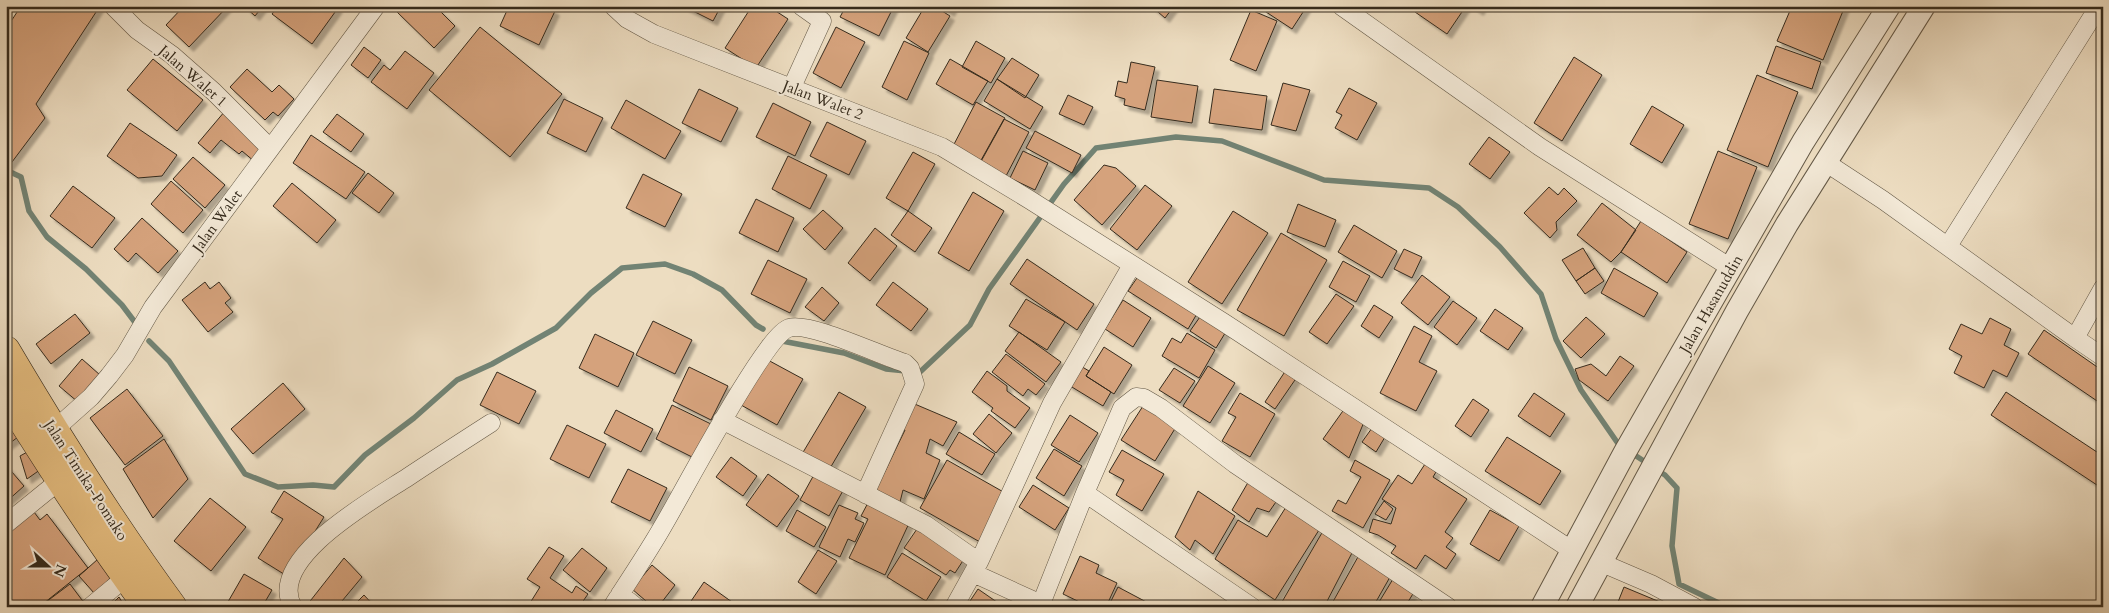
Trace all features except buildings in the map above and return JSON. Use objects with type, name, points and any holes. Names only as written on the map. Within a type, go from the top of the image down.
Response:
[{"type":"highway","name":"Jalan Timika-Pomako","points":[[6,350],[54,430],[134,554],[172,607]]},
{"type":"highway","name":"Jalan Timika-Pomako","points":[[6,395],[59,481],[125,578],[148,607]]},
{"type":"street","name":"Jalan Walet 1","points":[[113,6],[137,30],[172,55],[214,92],[270,148]]},
{"type":"street","name":"Jalan Walet","points":[[54,430],[91,397],[125,355],[154,307],[376,6]]},
{"type":"street","name":"Jalan Walet 2","points":[[613,6],[627,19],[654,34],[942,147],[1030,200],[1223,322],[1573,551]]},
{"type":"street","points":[[792,87],[826,13],[802,6]]},
{"type":"street","points":[[1341,6],[1540,148],[1731,268]]},
{"type":"street","name":"Jalan Hasanuddin","points":[[1542,607],[1629,446],[1803,142],[1889,6]]},
{"type":"street","name":"Jalan Hasanuddin","points":[[1578,607],[1786,224],[1924,6]]},
{"type":"street","points":[[1948,246],[2099,6]]},
{"type":"street","points":[[1825,162],[1948,246],[2103,357]]},
{"type":"street","points":[[954,607],[976,567],[1048,411],[1132,265]]},
{"type":"street","points":[[2075,338],[2103,288]]},
{"type":"street","points":[[636,607],[616,601],[662,528],[722,420],[776,338],[789,328],[799,327],[810,330],[904,364],[913,376],[865,494]]},
{"type":"street","points":[[722,420],[926,525],[976,567],[1041,604],[1085,493],[1122,408],[1136,397],[1144,398],[1161,408],[1235,464],[1448,607]]},
{"type":"street","points":[[293,607],[289,595],[290,580],[307,553],[324,535],[354,512],[491,424]]},
{"type":"street","points":[[6,524],[59,481]]},
{"type":"street","points":[[1085,493],[1252,607]]},
{"type":"street","points":[[1602,563],[1651,584],[1694,607]]},
{"type":"street","points":[[90,607],[125,578]]},
{"type":"waterway","points":[[915,372],[920,372],[970,325],[989,289],[1064,184],[1096,148],[1176,137],[1222,141],[1324,180],[1429,188],[1458,207],[1500,247],[1541,294],[1556,339],[1581,390],[1622,447]]},
{"type":"waterway","points":[[6,170],[21,177],[29,211],[47,237],[86,269],[122,305],[134,321]]},
{"type":"waterway","points":[[149,341],[169,361],[245,474],[278,487],[313,485],[334,487],[365,455],[414,418],[457,380],[492,364],[556,328],[591,293],[622,268],[665,264],[693,274],[722,290],[756,325],[763,329]]},
{"type":"waterway","points":[[782,341],[844,353],[886,369],[906,371]]},
{"type":"waterway","points":[[1630,452],[1650,465]]},
{"type":"waterway","points":[[1657,470],[1665,475],[1677,488],[1672,546],[1679,584],[1727,607]]}]
